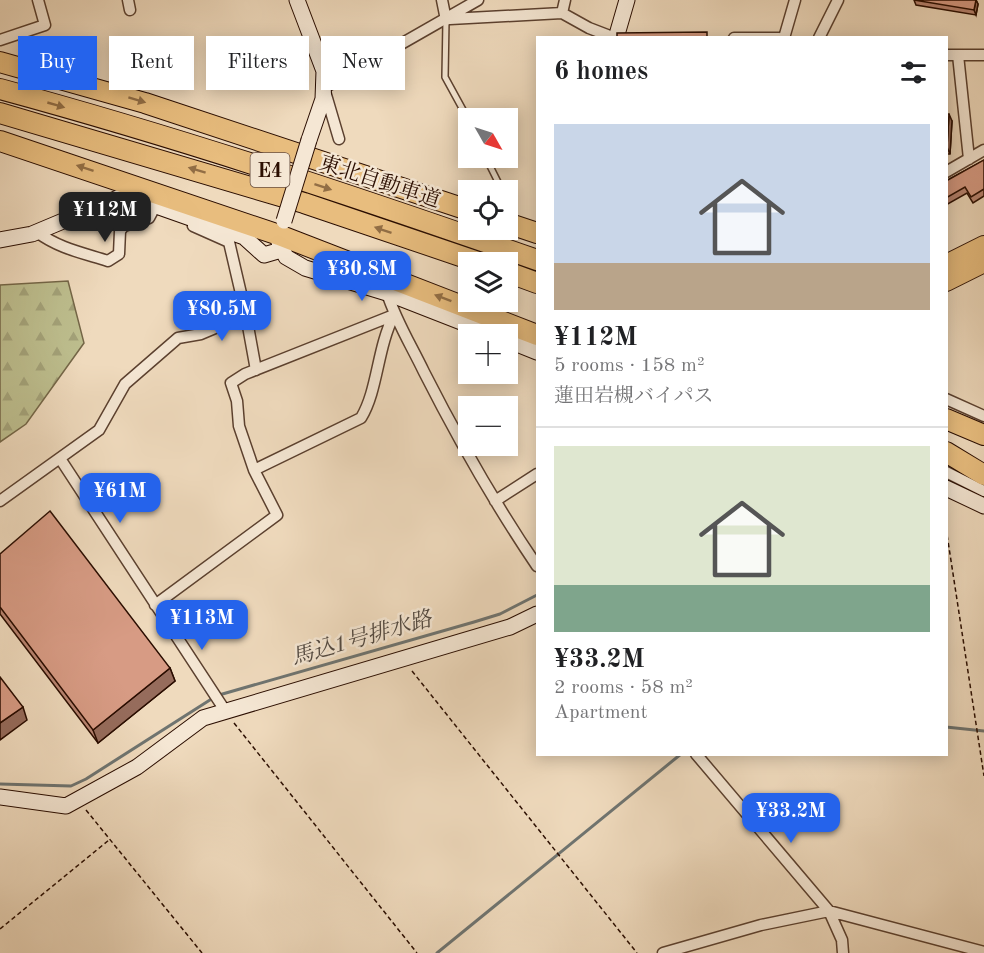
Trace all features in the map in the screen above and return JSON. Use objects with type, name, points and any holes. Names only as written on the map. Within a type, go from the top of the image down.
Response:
[{"type":"highway","points":[[0,62],[145,103],[458,207]]},
{"type":"highway","name":"東北自動車道","points":[[0,89],[101,117],[331,189],[536,260]]},
{"type":"highway","name":"E4","points":[[0,113],[304,203],[458,255]]},
{"type":"highway","points":[[0,141],[281,235],[536,334]]},
{"type":"highway","points":[[518,227],[536,233]]},
{"type":"highway","points":[[948,265],[984,246]]},
{"type":"highway","points":[[948,281],[984,262]]},
{"type":"highway","points":[[518,276],[536,283]]},
{"type":"highway","points":[[948,420],[984,435]]},
{"type":"highway","points":[[948,446],[984,461]]},
{"type":"highway","points":[[948,453],[984,475]]},
{"type":"street","points":[[0,40],[45,25],[38,0]]},
{"type":"street","points":[[297,0],[321,61]]},
{"type":"street","points":[[442,0],[446,20]]},
{"type":"street","points":[[405,43],[478,0]]},
{"type":"street","points":[[562,13],[565,0]]},
{"type":"street","points":[[616,36],[627,0]]},
{"type":"street","points":[[785,36],[795,0]]},
{"type":"street","points":[[820,36],[837,0]]},
{"type":"street","points":[[446,20],[562,13],[589,28],[610,36]]},
{"type":"street","points":[[969,159],[952,55],[984,55]]},
{"type":"street","points":[[0,240],[38,232],[125,195],[244,237],[264,255],[281,235],[323,90]]},
{"type":"street","points":[[325,90],[339,139]]},
{"type":"street","points":[[948,171],[984,150]]},
{"type":"street","points":[[38,232],[48,240],[67,248],[108,261],[119,254],[120,231],[124,226],[149,218],[162,207]]},
{"type":"street","points":[[162,207],[177,218],[229,242],[256,370]]},
{"type":"street","points":[[281,235],[294,263],[387,293],[466,324]]},
{"type":"street","points":[[387,293],[394,315],[495,501],[536,564]]},
{"type":"street","points":[[0,501],[61,460],[99,430],[125,384],[178,338],[201,334],[246,315]]},
{"type":"street","points":[[155,604],[277,515],[254,470],[239,426],[237,401],[231,383],[256,370],[394,315]]},
{"type":"street","points":[[254,470],[361,418],[370,403],[385,332],[394,315]]},
{"type":"street","points":[[518,344],[536,352]]},
{"type":"street","points":[[948,400],[984,416]]},
{"type":"street","points":[[61,460],[226,712]]},
{"type":"street","points":[[948,473],[984,491]]},
{"type":"street","points":[[495,501],[536,475]]},
{"type":"street","points":[[948,489],[984,506]]},
{"type":"street","points":[[0,797],[66,806],[137,767],[203,718],[510,627],[536,614]]},
{"type":"street","points":[[698,756],[829,911],[842,940],[843,953]]},
{"type":"street","points":[[663,953],[761,925],[829,911],[984,952]]},
{"type":"lane","points":[[446,20],[445,77],[462,108]]},
{"type":"path","points":[[948,541],[984,776]]},
{"type":"path","points":[[402,658],[637,953]]},
{"type":"path","points":[[226,712],[417,953]]},
{"type":"path","points":[[78,800],[202,953]]},
{"type":"path","points":[[0,929],[110,839]]},
{"type":"green space","points":[[68,281],[84,343],[26,424],[0,442],[0,285]]},
{"type":"building","points":[[914,0],[976,0],[974,10]]},
{"type":"building","points":[[707,32],[707,36],[617,36],[617,33]]},
{"type":"building","points":[[984,160],[984,189],[971,197],[965,187],[948,197],[948,180]]},
{"type":"building","points":[[50,511],[170,668],[93,730],[0,607],[0,554]]},
{"type":"building","points":[[0,677],[23,707],[0,723]]},
{"type":"waterway","name":"馬込1号排水路","points":[[219,695],[500,614],[536,596]]},
{"type":"waterway","name":"馬込1号排水路","points":[[0,784],[71,786],[86,779],[213,698]]},
{"type":"waterway","points":[[948,727],[984,731]]},
{"type":"waterway","points":[[437,953],[679,756]]}]
